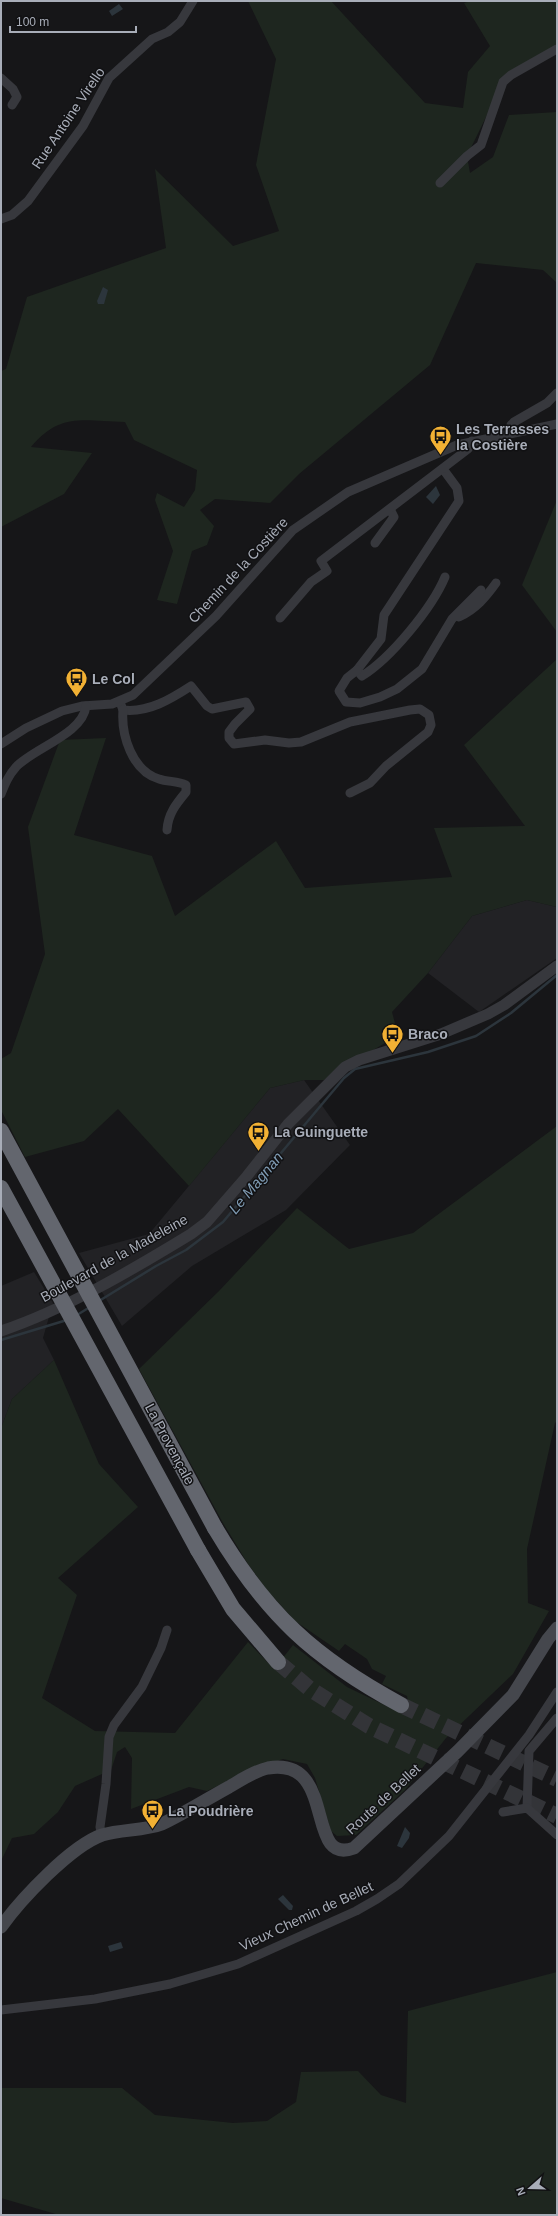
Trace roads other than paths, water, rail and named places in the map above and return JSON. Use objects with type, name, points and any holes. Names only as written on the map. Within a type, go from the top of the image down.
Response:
[{"type":"highway","name":"La Provençale","points":[[1,1131],[215,1528],[254,1587],[299,1636],[345,1672],[401,1705]]},
{"type":"highway","name":"La Provençale","points":[[1,1188],[198,1550],[233,1609],[278,1662]]},
{"type":"main road","name":"Route de Bellet","points":[[1,1927],[10,1914],[62,1861],[87,1842],[102,1836],[162,1824],[259,1771],[281,1767],[288,1768],[299,1774],[308,1784],[315,1797],[325,1836],[332,1847],[344,1851],[354,1848],[416,1791],[513,1695],[548,1638],[557,1628]]},
{"type":"street","name":"Rue Antoine Virello","points":[[1,220],[12,215],[28,202],[83,126],[109,78],[152,39],[168,32],[180,22],[193,1]]},
{"type":"street","points":[[440,183],[467,156],[481,145],[503,82],[511,75],[557,49]]},
{"type":"street","points":[[1,78],[13,89],[17,97],[12,106]]},
{"type":"street","points":[[510,433],[511,425],[514,422],[547,403],[557,393]]},
{"type":"street","name":"Chemin de la Costière","points":[[1,744],[52,715],[69,709],[86,706],[121,706],[138,692],[211,621],[304,521],[360,486],[439,452],[472,441],[557,424]]},
{"type":"street","points":[[280,618],[311,582],[327,571],[321,561],[444,468],[470,447],[472,441]]},
{"type":"street","points":[[444,468],[457,488],[459,501],[384,615],[381,639],[357,670],[347,678],[339,691],[346,702],[360,703],[380,698],[397,689],[422,669],[452,619],[481,590]]},
{"type":"street","points":[[375,543],[394,517],[390,509]]},
{"type":"street","points":[[357,670],[362,676],[371,670],[404,637],[440,590],[445,576]]},
{"type":"street","points":[[452,619],[461,617],[473,609],[485,598],[496,583]]},
{"type":"street","points":[[167,830],[168,821],[174,806],[186,792],[186,785],[159,779],[146,773],[126,742],[123,733],[121,706],[132,711],[156,705],[173,698],[191,686],[207,706],[212,709],[246,702],[250,709],[229,732],[231,743],[234,744],[265,740],[289,743],[301,742],[350,722],[420,709],[429,715],[431,725],[428,732],[386,766],[370,783],[350,793]]},
{"type":"street","points":[[1,794],[8,778],[17,766],[76,726],[85,714],[86,706]]},
{"type":"street","name":"Boulevard de la Madeleine","points":[[1,1332],[57,1308],[191,1234],[207,1222],[288,1124],[345,1067],[359,1060],[441,1034],[488,1014],[504,1005],[557,966]]},
{"type":"street","points":[[102,1836],[100,1827],[106,1784],[109,1737],[114,1725],[142,1687],[161,1648],[167,1630]]},
{"type":"street","name":"Vieux Chemin de Bellet","points":[[1,2010],[95,1999],[176,1982],[238,1964],[356,1911],[377,1899],[404,1879],[449,1836],[529,1734],[557,1692]]},
{"type":"street","points":[[527,1808],[529,1751],[557,1718]]},
{"type":"street","points":[[503,1812],[527,1808]]},
{"type":"street","points":[[527,1808],[557,1835]]},
{"type":"waterway","name":"Le Magnan","points":[[99,1301],[156,1266],[186,1250],[223,1222],[344,1078],[355,1069],[428,1052],[476,1036],[511,1013],[557,975]]},
{"type":"waterway","name":"Le Magnan","points":[[77,1315],[90,1307]]},
{"type":"waterway","name":"Le Magnan","points":[[1,1340],[67,1320]]},
{"type":"tunnel","points":[[278,1662],[310,1689],[369,1726],[557,1816]]},
{"type":"tunnel","points":[[401,1705],[557,1779]]},
{"type":"place","name":"Les Terrasses la Costière","points":[[440,456]]},
{"type":"place","name":"Le Col","points":[[76,698]]},
{"type":"place","name":"Braco","points":[[392,1054]]},
{"type":"place","name":"La Guinguette","points":[[258,1152]]},
{"type":"place","name":"La Poudrière","points":[[153,1830]]}]
